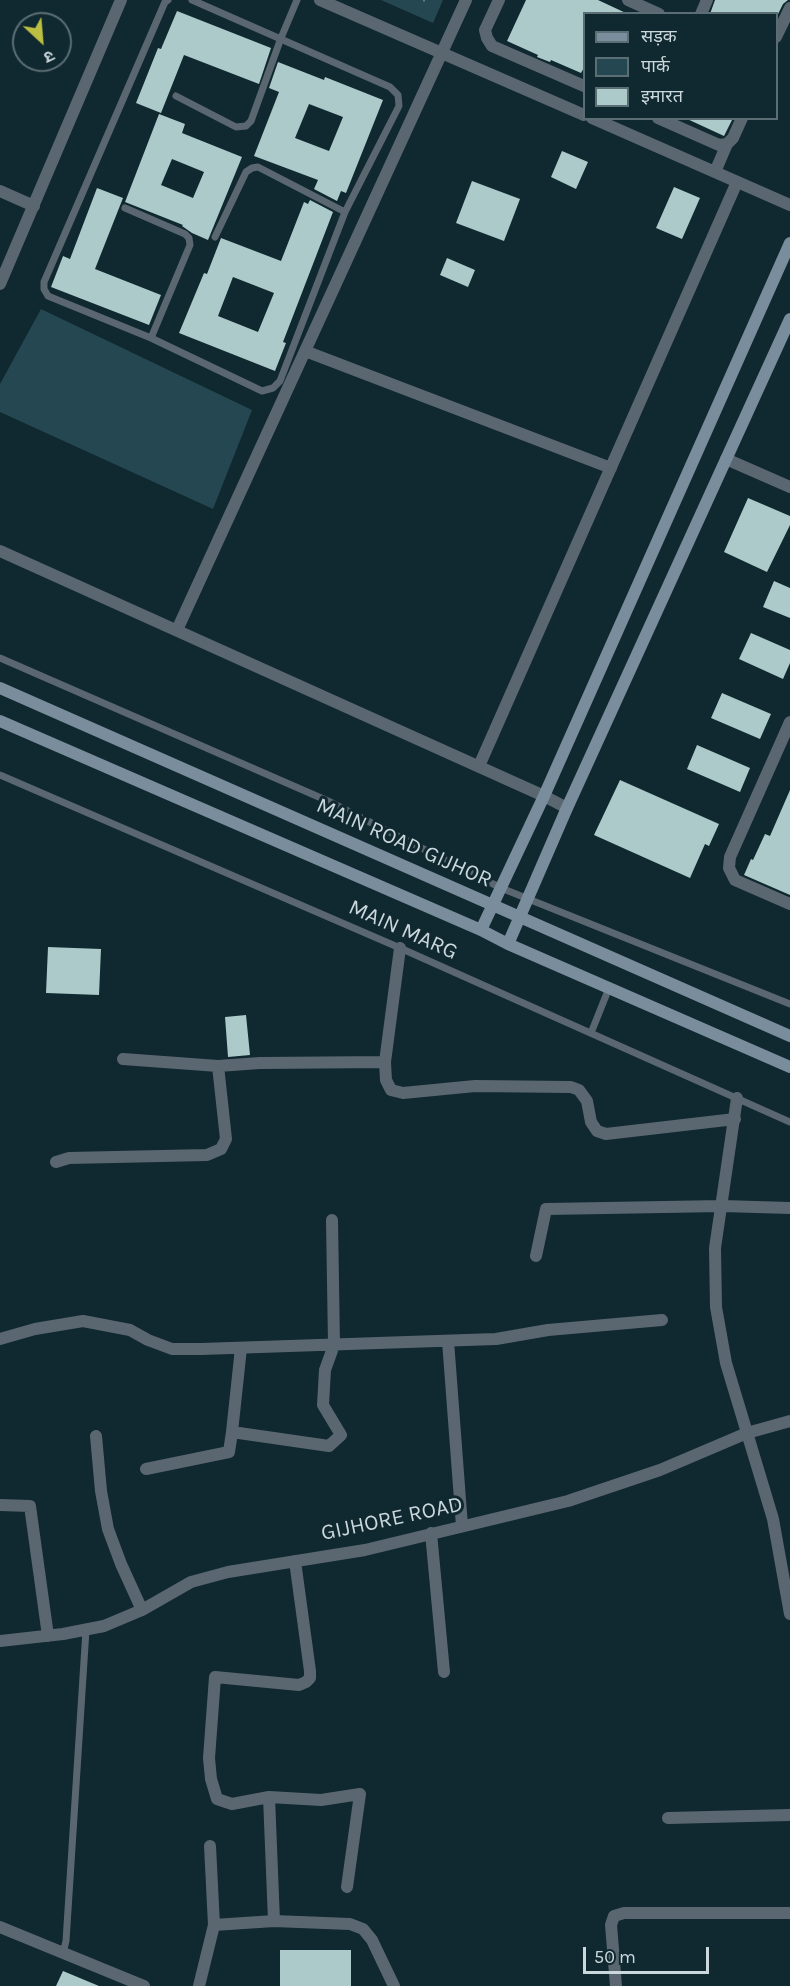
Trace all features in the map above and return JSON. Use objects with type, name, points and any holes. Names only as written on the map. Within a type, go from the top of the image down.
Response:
[{"type":"street","points":[[0,284],[122,0]]},
{"type":"street","points":[[321,0],[583,114]]},
{"type":"street","points":[[177,630],[466,0]]},
{"type":"street","points":[[499,0],[485,30],[492,46],[583,85]]},
{"type":"street","points":[[628,0],[655,12]]},
{"type":"street","points":[[778,35],[790,8]]},
{"type":"street","points":[[597,120],[790,205]]},
{"type":"street","points":[[663,120],[719,145],[727,144]]},
{"type":"street","points":[[715,172],[727,144],[733,138],[741,120]]},
{"type":"street","points":[[479,766],[737,182]]},
{"type":"street","points":[[0,191],[33,206]]},
{"type":"street","points":[[481,930],[544,796],[790,243]]},
{"type":"street","points":[[508,944],[567,808],[790,320]]},
{"type":"street","points":[[305,351],[611,468]]},
{"type":"street","points":[[726,459],[790,487]]},
{"type":"street","points":[[0,551],[479,766],[567,808]]},
{"type":"street","name":"MAIN ROAD GIJHOR","points":[[0,688],[790,1036]]},
{"type":"street","points":[[0,721],[790,1067]]},
{"type":"street","points":[[790,722],[730,857],[729,868],[735,879],[790,904]]},
{"type":"street","points":[[400,948],[386,1062],[386,1080],[391,1090],[403,1093],[475,1086],[572,1087],[579,1090],[587,1101],[591,1122],[597,1131],[606,1134],[735,1119]]},
{"type":"street","points":[[123,1059],[218,1066],[260,1063],[386,1062]]},
{"type":"street","points":[[56,1162],[69,1158],[207,1155],[222,1149],[226,1139],[218,1066]]},
{"type":"street","points":[[737,1098],[715,1248],[716,1307],[726,1363],[772,1519],[790,1614]]},
{"type":"street","points":[[536,1256],[546,1209],[722,1206],[790,1208]]},
{"type":"street","points":[[232,1432],[329,1446],[341,1435],[322,1405],[325,1370],[334,1345],[332,1220]]},
{"type":"street","points":[[0,1339],[35,1329],[83,1321],[130,1330],[172,1349],[242,1348],[496,1339],[548,1330],[662,1320]]},
{"type":"street","points":[[448,1341],[462,1526]]},
{"type":"street","points":[[146,1470],[229,1452],[242,1348]]},
{"type":"street","name":"GIJHORE ROAD","points":[[0,1641],[48,1636],[104,1626],[142,1610],[191,1582],[228,1572],[365,1550],[568,1501],[660,1470],[747,1433],[790,1421]]},
{"type":"street","points":[[96,1436],[101,1491],[108,1529],[142,1610]]},
{"type":"street","points":[[0,1505],[30,1506],[48,1636]]},
{"type":"street","points":[[431,1533],[444,1672]]},
{"type":"street","points":[[295,1561],[310,1678],[299,1685],[215,1677],[209,1758],[211,1779],[217,1798],[232,1804],[269,1797],[321,1800],[360,1794],[347,1887]]},
{"type":"street","points":[[269,1797],[274,1921]]},
{"type":"street","points":[[668,1818],[790,1815]]},
{"type":"street","points":[[199,1986],[214,1925],[210,1846]]},
{"type":"street","points":[[616,1986],[611,1925],[614,1916],[624,1913],[790,1913]]},
{"type":"street","points":[[214,1925],[274,1921],[350,1924],[363,1929],[372,1940],[394,1986]]},
{"type":"street","points":[[0,1927],[144,1986]]},
{"type":"lane","points":[[168,0],[165,2],[44,282],[44,289],[48,296],[151,338],[262,391],[273,388],[280,381],[345,212],[399,106],[398,95],[390,87],[192,0]]},
{"type":"lane","points":[[176,96],[236,127],[246,126],[251,121],[297,0]]},
{"type":"lane","points":[[214,237],[246,172],[252,168],[258,167],[345,212]]},
{"type":"lane","points":[[125,208],[185,234],[189,238],[190,245],[151,338]]},
{"type":"lane","points":[[0,658],[328,801],[501,888],[790,1004]]},
{"type":"lane","name":"MAIN MARG","points":[[0,775],[400,948],[790,1122]]},
{"type":"lane","points":[[591,1033],[609,988]]},
{"type":"lane","points":[[63,1953],[66,1941],[86,1630]]},
{"type":"green space","points":[[381,0],[443,0],[433,23]]},
{"type":"green space","points":[[41,309],[252,410],[213,509],[0,412],[0,384]]},
{"type":"building","points":[[526,0],[598,0],[624,12],[583,12],[583,70],[581,73],[551,60],[550,62],[537,57],[538,55],[507,41]]},
{"type":"building","points":[[715,0],[788,0],[778,14],[778,12],[711,12]]},
{"type":"building","points":[[177,11],[271,48],[259,84],[184,55],[161,113],[136,103],[158,48],[161,49]]},
{"type":"building","points":[[278,62],[324,80],[325,77],[383,100],[346,193],[341,191],[337,201],[314,189],[318,180],[254,156],[279,92],[269,88]],"holes":[[[309,104],[343,117],[329,151],[295,138]]]},
{"type":"building","points":[[159,114],[185,124],[182,133],[242,157],[208,240],[192,233],[183,225],[125,202]],"holes":[[[172,159],[204,172],[193,198],[161,185]]]},
{"type":"building","points":[[689,120],[732,120],[724,136]]},
{"type":"building","points":[[562,151],[588,162],[576,189],[551,177]]},
{"type":"building","points":[[472,181],[520,199],[504,241],[456,223]]},
{"type":"building","points":[[674,187],[700,198],[682,239],[656,228]]},
{"type":"building","points":[[97,188],[123,198],[95,269],[161,295],[149,325],[51,287],[63,256],[70,259]]},
{"type":"building","points":[[310,200],[333,212],[283,342],[286,343],[275,371],[179,333],[221,238],[281,261],[304,202],[308,204]],"holes":[[[233,277],[274,293],[258,332],[218,316]]]},
{"type":"building","points":[[447,258],[475,270],[468,287],[440,275]]},
{"type":"building","points":[[748,498],[790,516],[790,525],[767,572],[724,552]]},
{"type":"building","points":[[774,581],[790,588],[790,618],[763,607]]},
{"type":"building","points":[[751,633],[790,650],[790,663],[783,679],[739,659]]},
{"type":"building","points":[[722,693],[771,714],[760,739],[711,718]]},
{"type":"building","points":[[697,745],[750,768],[740,792],[687,769]]},
{"type":"building","points":[[620,780],[719,824],[709,846],[705,844],[690,878],[594,835]]},
{"type":"building","points":[[790,790],[790,895],[744,875],[765,834],[770,836]]},
{"type":"building","points":[[48,947],[101,949],[99,995],[46,993]]},
{"type":"building","points":[[246,1015],[250,1055],[228,1057],[225,1017]]},
{"type":"building","points":[[280,1950],[351,1950],[351,1986],[280,1986]]},
{"type":"building","points":[[63,1971],[99,1986],[56,1986]]}]
